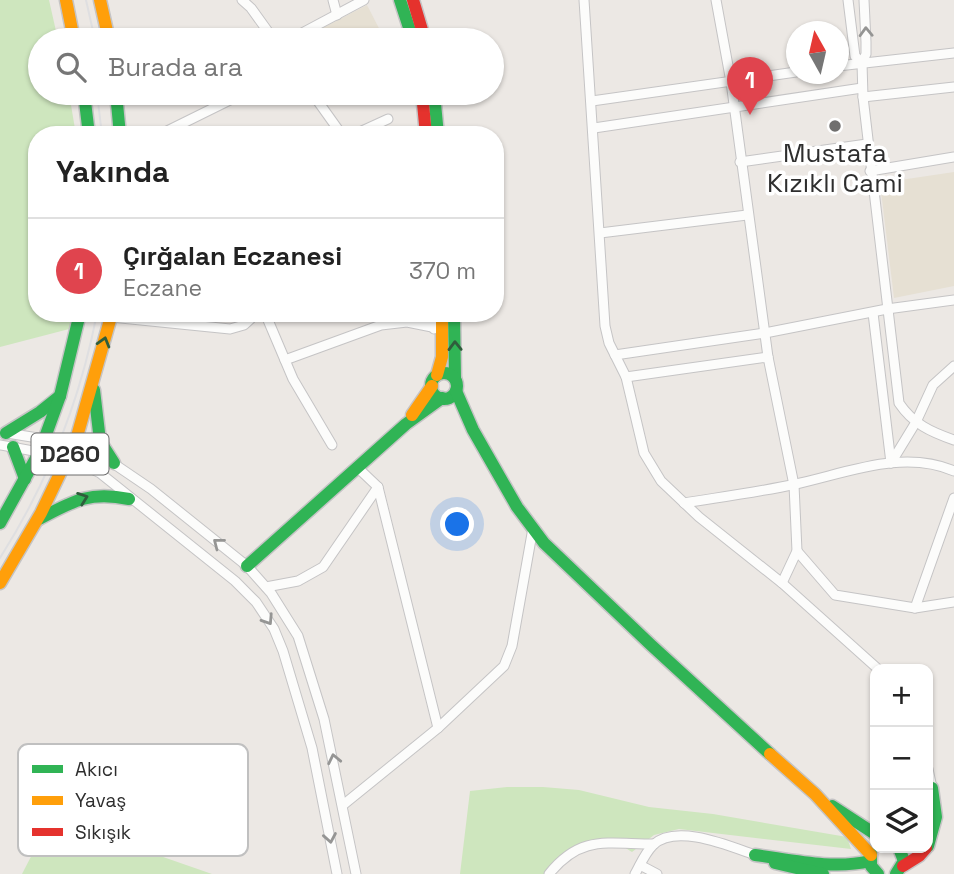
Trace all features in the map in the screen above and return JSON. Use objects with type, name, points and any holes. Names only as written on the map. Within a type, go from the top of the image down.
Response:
[{"type":"main road","points":[[66,0],[72,28]]},
{"type":"main road","points":[[100,0],[106,28]]},
{"type":"main road","points":[[400,0],[409,28]]},
{"type":"main road","points":[[413,0],[421,28]]},
{"type":"main road","points":[[85,105],[88,126]]},
{"type":"main road","points":[[117,105],[119,126]]},
{"type":"main road","points":[[423,105],[425,126]]},
{"type":"main road","points":[[435,105],[437,126]]},
{"type":"main road","name":"D260","points":[[0,523],[42,445],[60,396],[77,322]]},
{"type":"main road","name":"D260","points":[[0,583],[51,498],[68,459],[110,322]]},
{"type":"main road","points":[[442,322],[443,346],[434,381],[435,394],[442,398]]},
{"type":"main road","points":[[247,566],[405,424],[442,398],[450,397],[456,385],[454,322]]},
{"type":"main road","points":[[405,424],[434,381],[449,374],[494,468],[517,507],[544,543],[815,794],[872,854],[878,874]]},
{"type":"main road","points":[[93,382],[100,441],[114,463]]},
{"type":"main road","points":[[25,479],[5,439],[60,396]]},
{"type":"main road","points":[[39,519],[85,495],[105,493],[129,499]]},
{"type":"main road","points":[[815,794],[870,832]]},
{"type":"main road","points":[[933,796],[936,820],[933,833]]},
{"type":"main road","points":[[900,870],[904,853]]},
{"type":"main road","points":[[900,870],[922,853]]},
{"type":"main road","points":[[755,855],[861,864],[872,854]]},
{"type":"main road","points":[[755,855],[792,868],[823,874]]},
{"type":"street","points":[[242,0],[265,28]]},
{"type":"street","points":[[333,0],[337,15]]},
{"type":"street","points":[[312,28],[364,0]]},
{"type":"street","points":[[584,0],[606,326],[609,343],[626,377],[641,445],[648,462],[661,481],[684,503],[782,583],[872,664]]},
{"type":"street","points":[[716,0],[731,82],[768,357],[794,485],[797,551],[782,583]]},
{"type":"street","points":[[848,0],[855,56],[862,63]]},
{"type":"street","points":[[864,0],[866,42],[862,63],[862,93],[900,403],[916,422],[933,433],[954,440]]},
{"type":"street","points":[[849,65],[954,53]]},
{"type":"street","points":[[592,101],[786,74]]},
{"type":"street","points":[[594,128],[862,93],[954,88]]},
{"type":"street","points":[[177,126],[219,105]]},
{"type":"street","points":[[321,105],[336,126]]},
{"type":"street","points":[[373,126],[388,119]]},
{"type":"street","points":[[740,162],[867,144]]},
{"type":"street","points":[[870,171],[954,157]]},
{"type":"street","points":[[600,233],[747,215]]},
{"type":"street","points":[[615,355],[765,333],[887,309],[954,300]]},
{"type":"street","points":[[873,313],[891,463]]},
{"type":"street","points":[[171,322],[230,329],[247,322]]},
{"type":"street","points":[[269,322],[293,379],[332,446]]},
{"type":"street","points":[[285,360],[381,325],[407,322],[432,327]]},
{"type":"street","points":[[430,322],[443,346]]},
{"type":"street","points":[[626,377],[768,357]]},
{"type":"street","points":[[891,463],[916,422],[933,385],[954,366]]},
{"type":"street","points":[[5,439],[42,445],[76,440],[151,489],[247,566],[266,587],[288,618],[302,647],[324,719],[356,874]]},
{"type":"street","points":[[5,439],[42,445],[100,473],[129,499],[231,578],[263,612],[284,651],[312,748],[337,874]]},
{"type":"street","points":[[684,503],[794,485],[891,463],[924,462],[954,471]]},
{"type":"street","points":[[358,468],[378,487],[438,728]]},
{"type":"street","points":[[266,587],[299,581],[323,567],[378,487]]},
{"type":"street","points":[[915,608],[954,498]]},
{"type":"street","points":[[342,804],[438,728],[495,676],[507,660],[512,646],[533,528]]},
{"type":"street","points":[[797,551],[835,595],[915,608],[954,602]]},
{"type":"street","points":[[231,578],[247,566]]},
{"type":"street","points":[[549,874],[564,856],[588,845],[654,844],[670,837],[697,837],[755,855]]},
{"type":"street","points":[[654,844],[637,870],[657,874]]},
{"type":"shaded area","points":[[367,5],[379,28],[322,28]]},
{"type":"shaded area","points":[[954,172],[954,286],[894,298],[880,183]]},
{"type":"green space","points":[[0,0],[49,0],[55,28],[28,28],[28,105],[71,105],[74,126],[28,126],[28,322],[73,322],[73,328],[0,347]]},
{"type":"green space","points":[[507,787],[579,790],[649,807],[713,814],[847,837],[851,849],[679,829],[654,835],[632,852],[612,841],[596,844],[545,874],[460,874],[470,791]]},
{"type":"green space","points":[[31,856],[160,856],[212,874],[22,874]]},
{"type":"tram line","points":[[86,0],[92,28]]},
{"type":"tram line","points":[[98,105],[101,126]]},
{"type":"tram line","points":[[0,558],[33,500],[60,440],[81,378],[95,322]]},
{"type":"traffic: fast","points":[[400,0],[409,28]]},
{"type":"traffic: fast","points":[[85,105],[88,126]]},
{"type":"traffic: fast","points":[[117,105],[119,126]]},
{"type":"traffic: fast","points":[[435,105],[437,126]]},
{"type":"traffic: fast","points":[[0,523],[40,451],[60,396],[78,322]]},
{"type":"traffic: fast","points":[[454,322],[455,379]]},
{"type":"traffic: fast","points":[[444,373],[453,377],[457,386],[453,395],[444,399],[435,395],[431,386],[435,377],[444,373]]},
{"type":"traffic: fast","points":[[94,390],[100,441],[114,463]]},
{"type":"traffic: fast","points":[[456,391],[473,430],[517,507],[544,543],[770,754]]},
{"type":"traffic: fast","points":[[6,433],[60,396]]},
{"type":"traffic: fast","points":[[247,566],[406,424],[442,398]]},
{"type":"traffic: fast","points":[[13,447],[25,479]]},
{"type":"traffic: fast","points":[[39,519],[82,499],[103,496],[129,499]]},
{"type":"traffic: fast","points":[[933,795],[936,817],[933,828]]},
{"type":"traffic: fast","points":[[832,806],[870,831]]},
{"type":"traffic: fast","points":[[896,874],[904,861],[901,853]]},
{"type":"traffic: fast","points":[[871,854],[871,866],[878,874]]},
{"type":"traffic: fast","points":[[755,855],[842,865],[870,861]]},
{"type":"traffic: fast","points":[[775,863],[823,874]]},
{"type":"traffic: slow","points":[[66,0],[72,28]]},
{"type":"traffic: slow","points":[[100,0],[106,28]]},
{"type":"traffic: slow","points":[[0,583],[41,513],[76,440],[109,322]]},
{"type":"traffic: slow","points":[[437,375],[442,357],[442,322]]},
{"type":"traffic: slow","points":[[412,415],[432,386]]},
{"type":"traffic: slow","points":[[770,754],[815,794],[871,855]]},
{"type":"traffic: jam","points":[[413,0],[421,28]]},
{"type":"traffic: jam","points":[[423,105],[425,126]]},
{"type":"traffic: jam","points":[[903,866],[922,853]]},
{"type":"place","name":"Çırğalan Eczanesi","points":[[750,115]]},
{"type":"place","name":"Mustafa Kızıklı Cami","points":[[835,126]]}]
